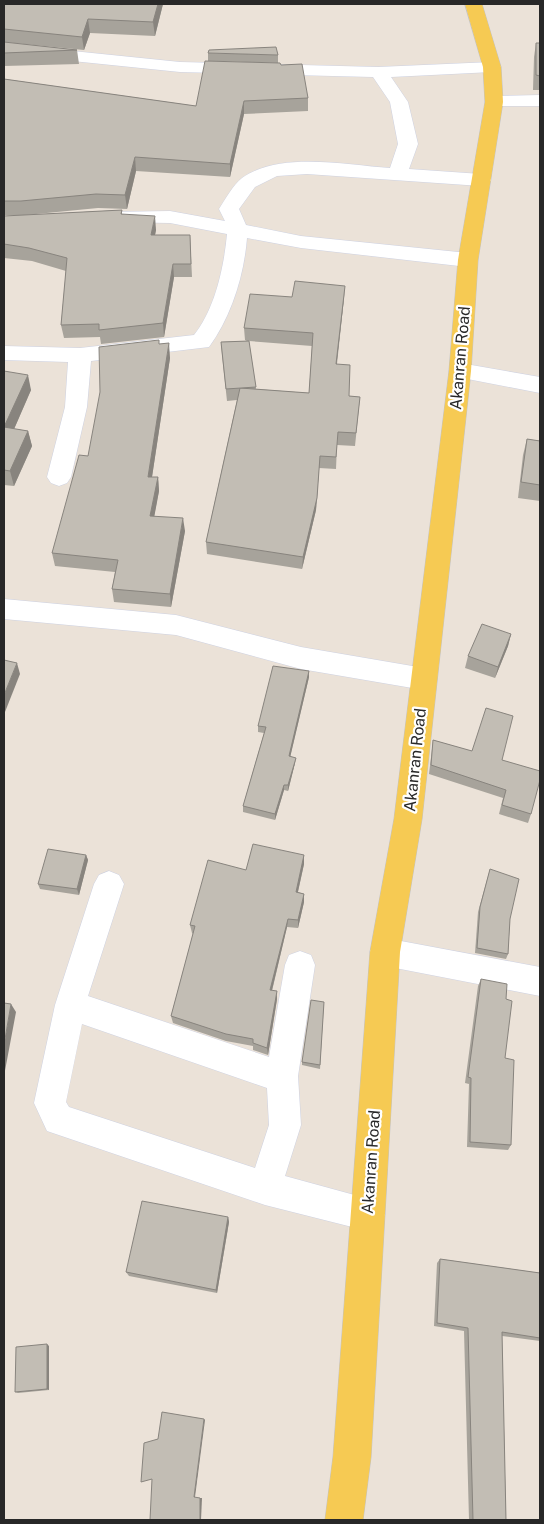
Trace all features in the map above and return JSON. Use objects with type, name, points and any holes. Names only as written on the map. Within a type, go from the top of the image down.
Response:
[{"type":"main road","name":"Akanran Road","points":[[344,1520],[352,1457],[385,952],[408,819],[460,371],[468,260],[494,102],[492,67],[473,4]]},
{"type":"street","points":[[4,49],[180,67],[289,68],[378,72],[492,67]]},
{"type":"street","points":[[378,72],[399,102],[408,144],[398,174]]},
{"type":"street","points":[[494,102],[540,101]]},
{"type":"street","points":[[4,353],[80,356],[201,342],[209,334],[231,274],[237,230],[229,209],[248,183],[273,170],[307,168],[481,180]]},
{"type":"street","points":[[98,216],[170,218],[301,242],[468,260]]},
{"type":"street","points":[[59,477],[76,407],[80,356]]},
{"type":"street","points":[[460,371],[540,384]]},
{"type":"street","points":[[4,609],[176,625],[301,658],[424,679]]},
{"type":"street","points":[[109,884],[70,1005],[50,1103],[58,1120],[265,1188],[368,1214]]},
{"type":"street","points":[[385,952],[540,982]]},
{"type":"street","points":[[265,1188],[285,1125],[282,1076],[300,965]]},
{"type":"street","points":[[70,1005],[255,1069],[282,1076]]},
{"type":"building","points":[[4,4],[158,4],[153,22],[88,19],[82,37],[4,29]]},
{"type":"building","points":[[4,42],[77,50],[4,53]]},
{"type":"building","points":[[536,43],[540,43],[540,76],[536,75]]},
{"type":"building","points":[[276,47],[278,55],[208,53],[209,50]]},
{"type":"building","points":[[205,61],[280,63],[281,65],[302,64],[308,98],[244,101],[230,164],[135,157],[125,195],[96,194],[4,201],[4,79],[196,106]]},
{"type":"building","points":[[122,210],[121,214],[155,216],[151,235],[190,235],[191,264],[173,264],[163,323],[99,330],[99,324],[61,325],[67,258],[29,248],[4,244],[4,216]]},
{"type":"building","points":[[295,281],[345,286],[336,364],[350,365],[349,396],[360,397],[356,433],[338,432],[336,457],[320,456],[317,498],[303,557],[206,542],[240,388],[309,393],[313,333],[244,328],[250,294],[292,297]]},
{"type":"building","points":[[159,340],[159,344],[169,343],[148,477],[158,477],[150,516],[183,518],[170,594],[112,589],[118,560],[52,553],[79,455],[88,456],[100,392],[99,347]]},
{"type":"building","points":[[249,341],[256,387],[226,389],[221,342]]},
{"type":"building","points":[[4,371],[28,375],[4,427]]},
{"type":"building","points":[[4,427],[28,431],[10,471],[4,470]]},
{"type":"building","points":[[527,439],[540,441],[540,485],[521,482]]},
{"type":"building","points":[[482,624],[511,634],[498,667],[468,656]]},
{"type":"building","points":[[4,660],[17,663],[4,695]]},
{"type":"building","points":[[273,666],[309,671],[289,756],[296,758],[288,785],[284,785],[275,814],[243,806],[266,727],[258,726]]},
{"type":"building","points":[[486,708],[513,716],[502,760],[540,771],[540,780],[531,814],[502,805],[506,790],[431,765],[433,740],[472,751]]},
{"type":"building","points":[[253,844],[304,855],[296,892],[304,894],[298,920],[288,919],[270,990],[277,991],[267,1048],[253,1043],[253,1039],[226,1034],[171,1016],[195,926],[190,925],[208,860],[246,870]]},
{"type":"building","points":[[48,849],[86,855],[77,889],[38,884]]},
{"type":"building","points":[[490,869],[519,879],[510,919],[508,954],[477,948],[480,907]]},
{"type":"building","points":[[481,979],[507,984],[506,999],[512,1001],[505,1058],[514,1060],[511,1145],[470,1142],[471,1078],[468,1077]]},
{"type":"building","points":[[311,1000],[324,1002],[320,1065],[302,1062]]},
{"type":"building","points":[[4,1003],[11,1004],[4,1045]]},
{"type":"building","points":[[142,1201],[228,1217],[216,1290],[126,1272]]},
{"type":"building","points":[[440,1259],[540,1273],[540,1338],[502,1332],[506,1520],[473,1520],[468,1328],[437,1323]]},
{"type":"building","points":[[47,1344],[47,1389],[15,1392],[16,1347]]},
{"type":"building","points":[[162,1412],[204,1419],[194,1497],[200,1498],[200,1520],[150,1520],[152,1479],[141,1482],[144,1443],[158,1439]]}]
